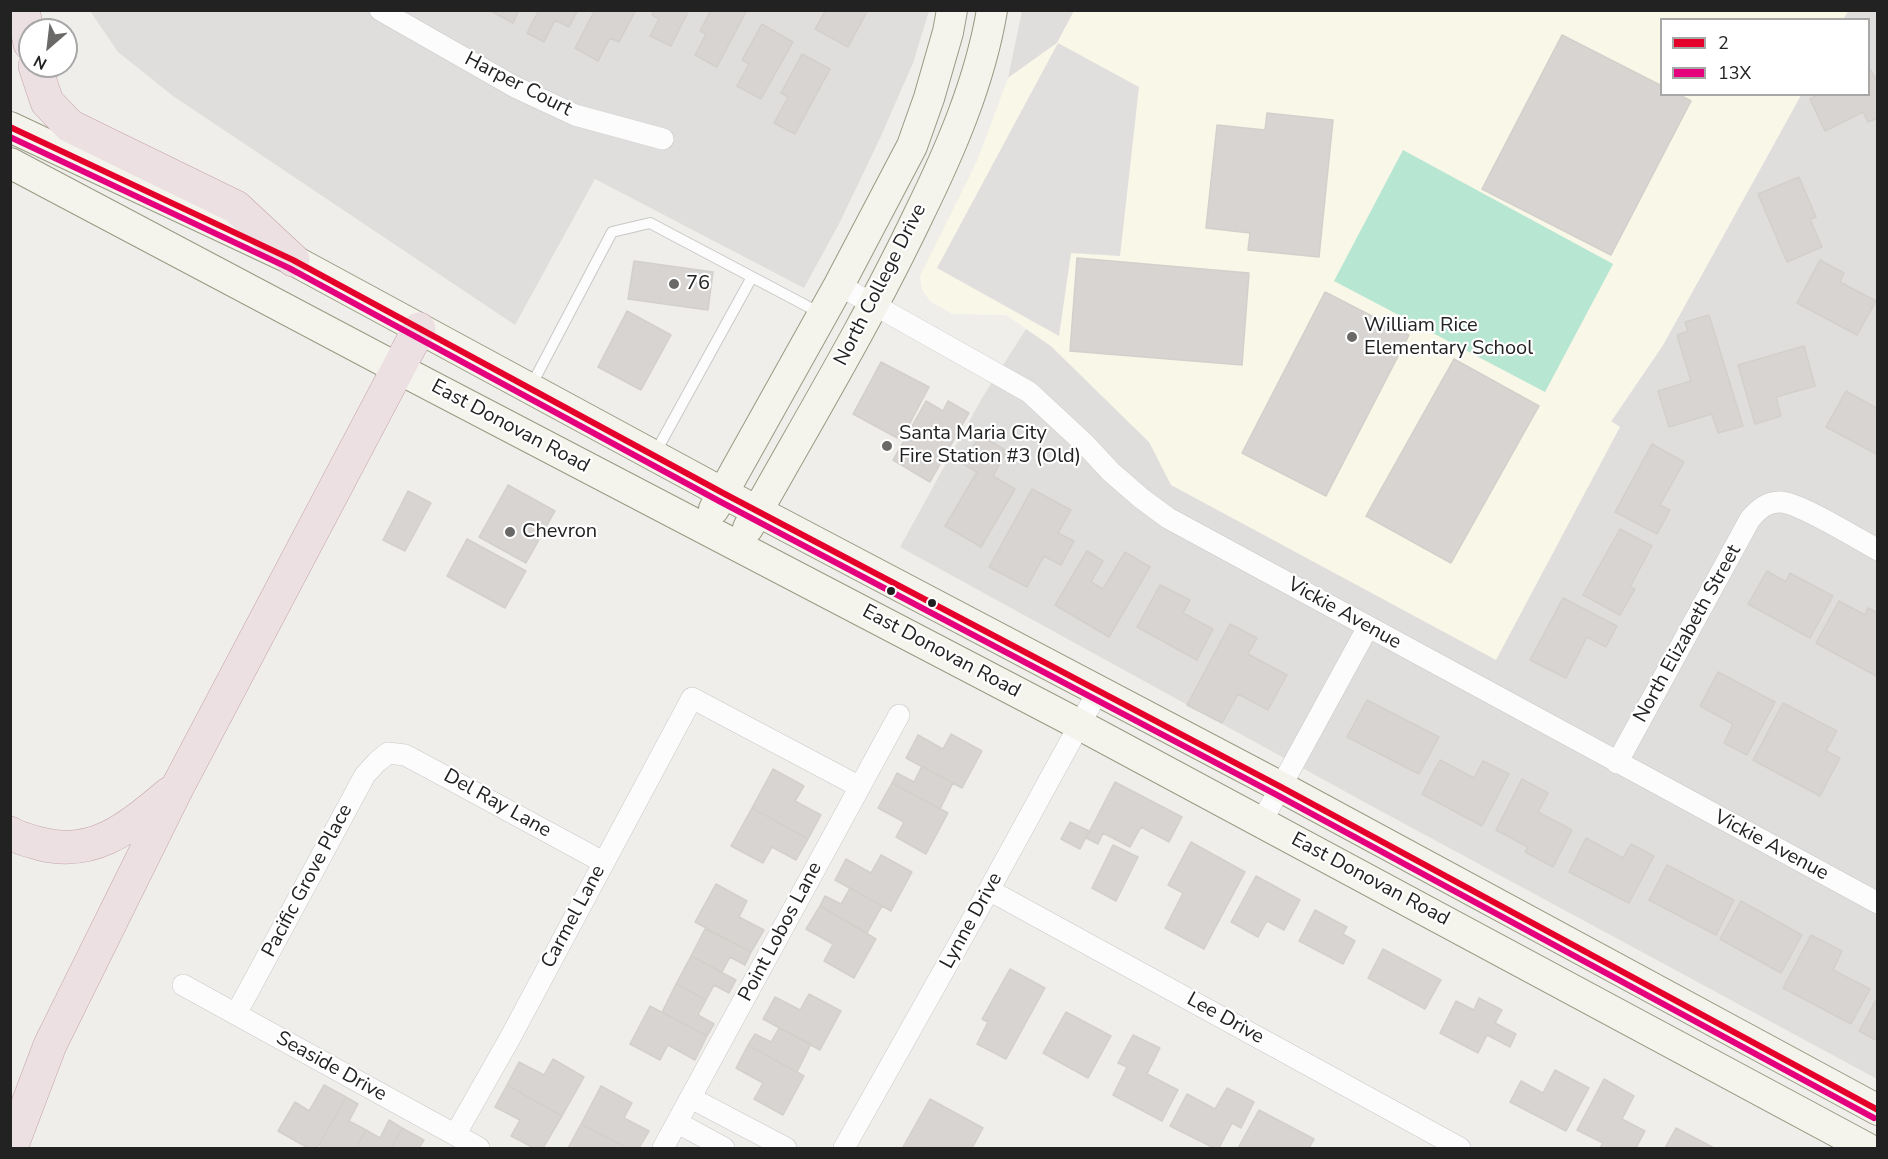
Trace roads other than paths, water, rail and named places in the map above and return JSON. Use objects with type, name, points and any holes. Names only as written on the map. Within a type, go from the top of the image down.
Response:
[{"type":"highway","points":[[38,78],[47,102],[70,126],[236,207],[293,260]]},
{"type":"highway","points":[[11,1149],[50,1045],[178,786],[379,408],[419,328]]},
{"type":"highway","points":[[10,833],[19,838],[54,847],[93,845],[128,828],[178,786]]},
{"type":"main road","name":"North College Drive","points":[[703,528],[839,285],[912,146],[929,99],[952,10]]},
{"type":"main road","name":"North College Drive","points":[[738,546],[874,305],[950,151],[987,40],[992,10]]},
{"type":"main road","name":"East Donovan Road","points":[[10,127],[293,260],[723,493],[1281,787],[1878,1110]]},
{"type":"main road","name":"East Donovan Road","points":[[10,163],[1262,821],[1867,1149]]},
{"type":"street","name":"Harper Court","points":[[381,10],[515,87],[575,115],[663,139]]},
{"type":"street","name":"Vickie Avenue","points":[[839,285],[1029,392],[1085,444],[1111,472],[1168,518],[1878,903]]},
{"type":"street","name":"North Elizabeth Street","points":[[1617,763],[1750,519],[1761,507],[1781,502],[1802,508],[1878,550]]},
{"type":"street","points":[[1262,821],[1368,627]]},
{"type":"street","name":"Lynne Drive","points":[[844,1149],[1098,691]]},
{"type":"street","name":"Carmel Lane","points":[[455,1136],[692,698],[860,787]]},
{"type":"street","name":"Point Lobos Lane","points":[[663,1149],[899,716]]},
{"type":"street","name":"Del Ray Lane","points":[[388,753],[405,755],[603,862]]},
{"type":"street","name":"Pacific Grove Place","points":[[236,1014],[365,775],[388,753]]},
{"type":"street","name":"Lee Drive","points":[[989,890],[1460,1149]]},
{"type":"street","name":"Seaside Drive","points":[[183,985],[479,1149]]},
{"type":"street","points":[[692,1098],[786,1149]]},
{"type":"street","points":[[678,1124],[724,1149]]},
{"type":"lane","points":[[530,388],[612,232],[650,223],[822,315]]},
{"type":"lane","points":[[654,455],[752,277]]},
{"type":"place","name":"76","points":[[674,284]]},
{"type":"place","name":"William Rice Elementary School","points":[[1352,337]]},
{"type":"place","name":"Santa Maria City Fire Station #3 (Old)","points":[[887,446]]},
{"type":"place","name":"Chevron","points":[[510,532]]}]
